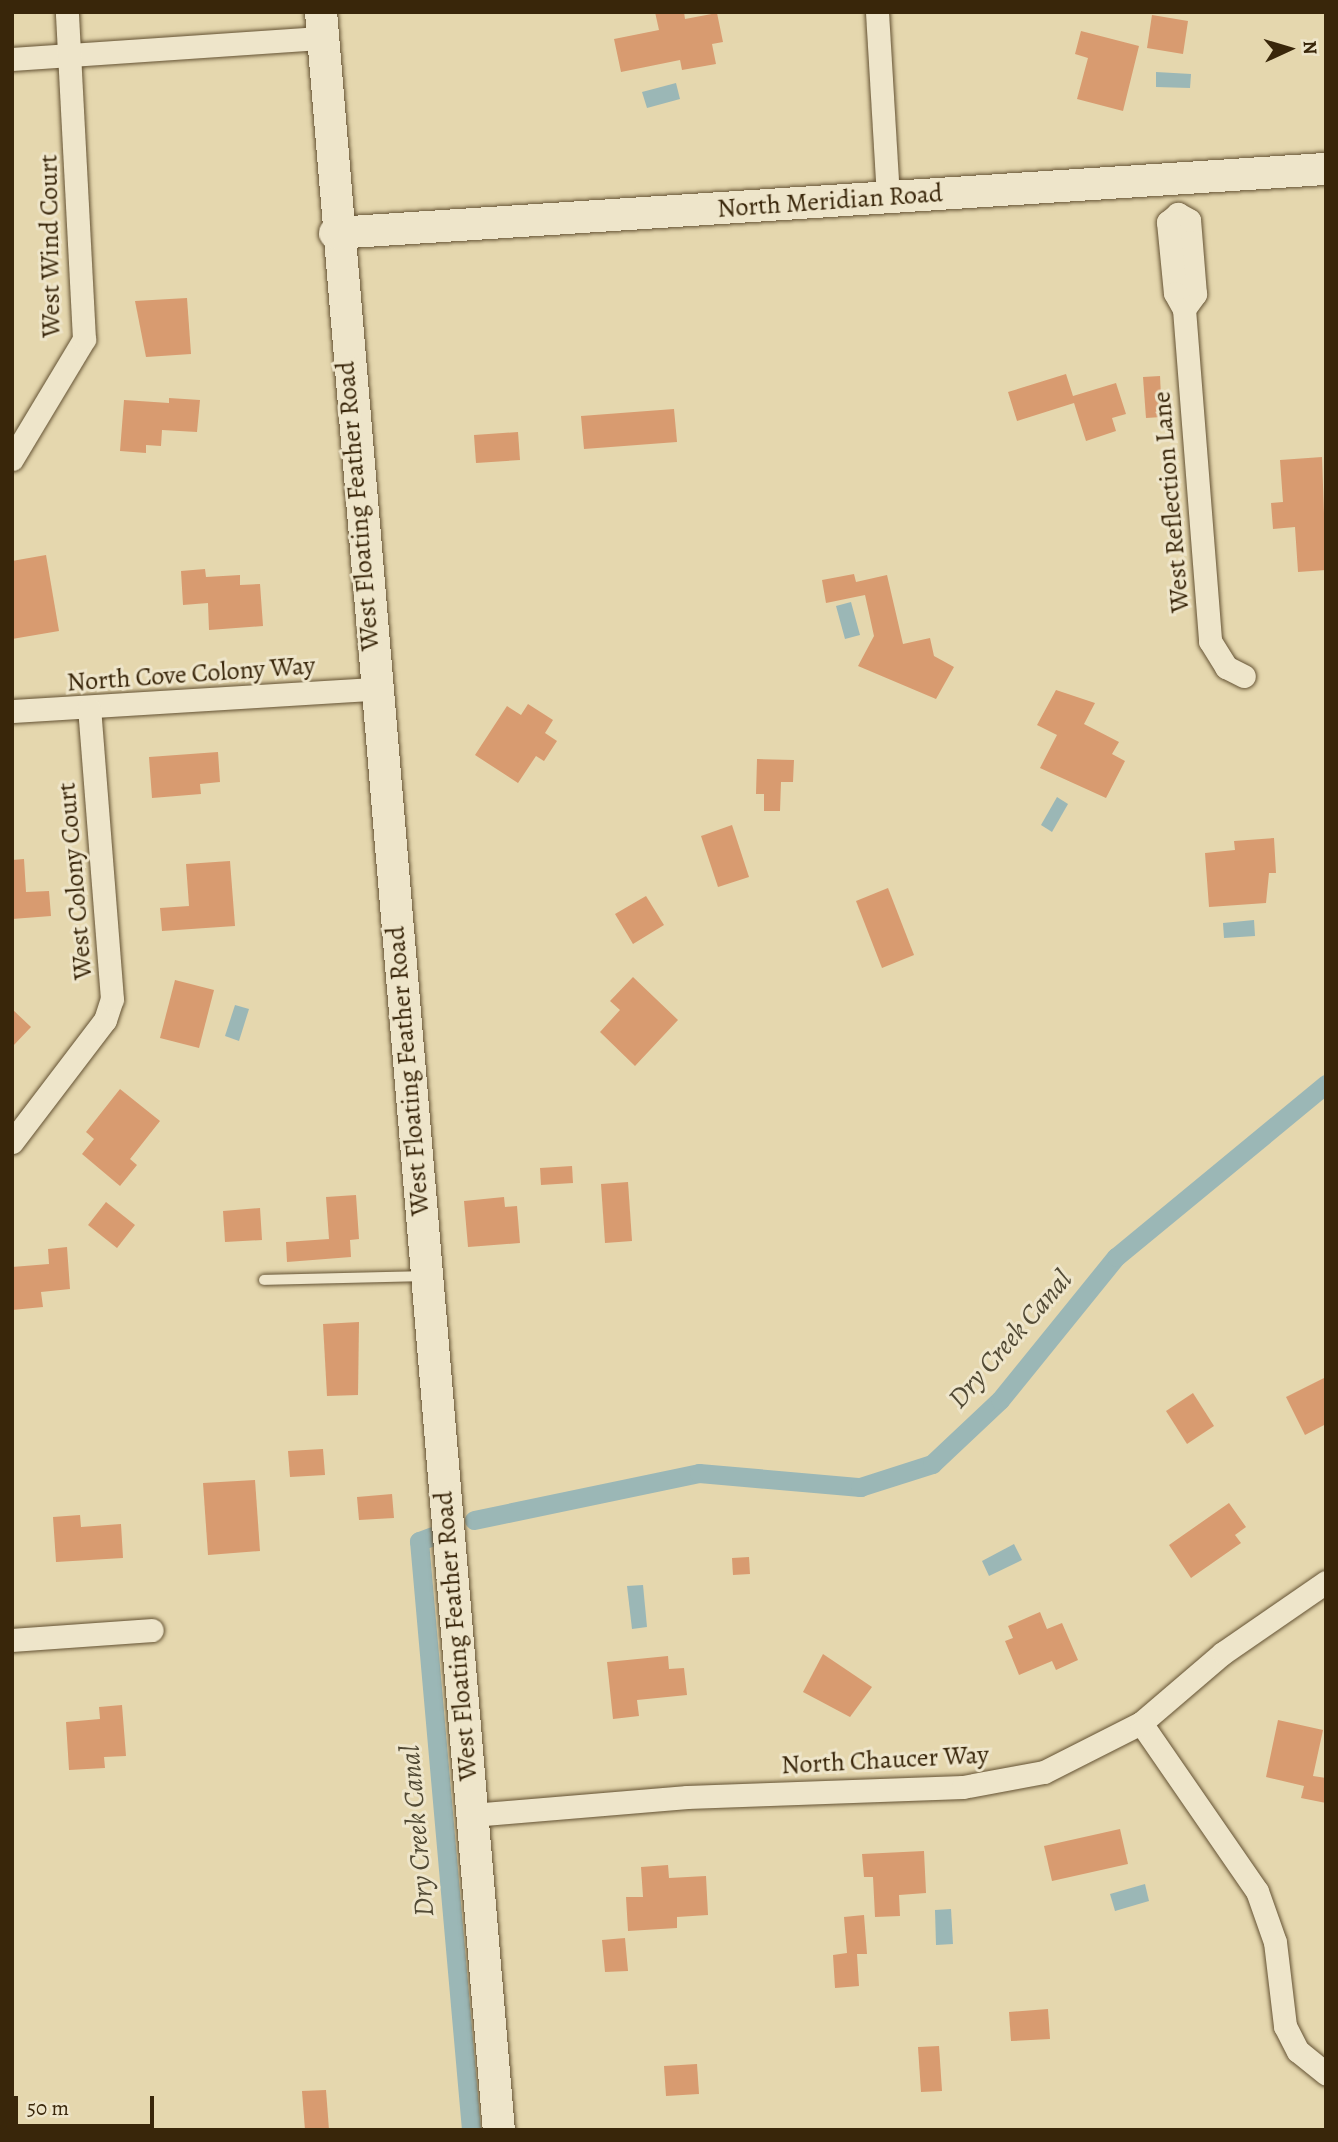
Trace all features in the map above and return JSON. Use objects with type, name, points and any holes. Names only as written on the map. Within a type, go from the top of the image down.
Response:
[{"type":"main road","name":"West Floating Feather Road","points":[[322,25],[335,233],[499,2130]]},
{"type":"main road","name":"North Meridian Road","points":[[335,233],[1326,169]]},
{"type":"street","name":"West Wind Court","points":[[12,459],[84,339],[67,12]]},
{"type":"street","points":[[877,12],[888,197]]},
{"type":"street","points":[[12,59],[70,55],[322,25]]},
{"type":"street","name":"West Reflection Lane","points":[[1175,178],[1178,214],[1189,220],[1195,294],[1184,309],[1210,641],[1226,667],[1244,676]]},
{"type":"street","name":"North Cove Colony Way","points":[[12,711],[89,709],[374,689]]},
{"type":"street","name":"West Colony Court","points":[[12,1142],[105,1020],[112,999],[89,709]]},
{"type":"street","name":"North Chaucer Way","points":[[472,1815],[687,1797],[990,1784],[1069,1763],[1141,1723],[1223,1653],[1326,1583]]},
{"type":"street","points":[[12,1640],[152,1630]]},
{"type":"street","points":[[1141,1723],[1257,1891],[1275,1942],[1285,2026],[1298,2051],[1326,2074]]},
{"type":"lane","points":[[264,1280],[426,1276]]},
{"type":"water","points":[[1156,72],[1191,74],[1190,88],[1156,87]]},
{"type":"water","points":[[676,83],[680,99],[647,108],[642,92]]},
{"type":"water","points":[[851,602],[860,635],[845,639],[836,606]]},
{"type":"water","points":[[1057,797],[1068,804],[1052,832],[1041,825]]},
{"type":"water","points":[[1254,920],[1255,936],[1224,938],[1223,923]]},
{"type":"water","points":[[235,1005],[249,1009],[239,1041],[225,1036]]},
{"type":"water","points":[[1014,1544],[1022,1560],[989,1576],[982,1561]]},
{"type":"water","points":[[643,1585],[647,1627],[632,1629],[627,1586]]},
{"type":"water","points":[[1145,1884],[1149,1901],[1115,1911],[1110,1894]]},
{"type":"water","points":[[951,1909],[953,1944],[936,1945],[935,1910]]},
{"type":"building","points":[[655,12],[684,12],[685,19],[717,13],[723,42],[712,44],[716,64],[682,70],[680,60],[621,72],[614,39],[659,30]]},
{"type":"building","points":[[1152,15],[1188,21],[1183,54],[1147,48]]},
{"type":"building","points":[[1081,31],[1139,46],[1123,111],[1077,99],[1088,58],[1075,54]]},
{"type":"building","points":[[187,298],[191,354],[146,357],[135,301]]},
{"type":"building","points":[[1066,374],[1073,396],[1116,383],[1126,414],[1112,418],[1116,431],[1086,441],[1074,403],[1017,421],[1008,392]]},
{"type":"building","points":[[1160,376],[1162,417],[1146,418],[1143,377]]},
{"type":"building","points":[[169,398],[200,400],[197,432],[162,430],[161,446],[146,445],[146,453],[120,451],[124,400],[169,403]]},
{"type":"building","points":[[674,409],[677,442],[584,449],[581,416]]},
{"type":"building","points":[[518,432],[520,460],[476,463],[474,435]]},
{"type":"building","points":[[1322,457],[1326,570],[1298,572],[1295,527],[1273,529],[1271,503],[1283,502],[1280,460]]},
{"type":"building","points":[[46,555],[59,631],[12,639],[12,561]]},
{"type":"building","points":[[205,569],[206,577],[240,575],[240,585],[260,584],[263,626],[209,630],[208,603],[183,605],[181,571]]},
{"type":"building","points":[[854,574],[856,582],[887,575],[903,644],[930,638],[934,656],[954,667],[936,699],[858,666],[874,636],[865,595],[826,603],[822,580]]},
{"type":"building","points":[[1056,690],[1095,703],[1084,724],[1119,742],[1112,754],[1125,761],[1106,798],[1040,768],[1057,735],[1037,725]]},
{"type":"building","points":[[528,704],[553,720],[545,733],[557,741],[544,761],[536,756],[518,783],[475,755],[507,706],[521,715]]},
{"type":"building","points":[[218,752],[220,782],[200,784],[201,794],[152,798],[149,757]]},
{"type":"building","points":[[757,759],[794,760],[793,782],[781,782],[780,811],[764,811],[764,794],[756,794]]},
{"type":"building","points":[[732,825],[749,877],[718,887],[701,836]]},
{"type":"building","points":[[1274,838],[1276,873],[1269,873],[1266,903],[1209,907],[1205,853],[1235,850],[1234,841]]},
{"type":"building","points":[[24,859],[26,892],[49,891],[51,916],[12,919],[12,860]]},
{"type":"building","points":[[230,861],[235,926],[162,931],[160,908],[189,906],[186,864]]},
{"type":"building","points":[[888,888],[914,955],[882,968],[856,901]]},
{"type":"building","points":[[646,896],[664,925],[633,944],[615,914]]},
{"type":"building","points":[[633,977],[678,1020],[635,1066],[600,1032],[620,1010],[610,1001]]},
{"type":"building","points":[[175,980],[214,990],[199,1048],[160,1038]]},
{"type":"building","points":[[12,1009],[31,1027],[12,1047]]},
{"type":"building","points":[[120,1089],[160,1121],[130,1159],[137,1165],[120,1186],[82,1154],[94,1139],[86,1132]]},
{"type":"building","points":[[572,1166],[573,1183],[541,1185],[540,1168]]},
{"type":"building","points":[[628,1182],[632,1241],[605,1243],[601,1184]]},
{"type":"building","points":[[356,1195],[359,1239],[350,1240],[351,1257],[287,1262],[286,1242],[329,1239],[326,1197]]},
{"type":"building","points":[[504,1197],[505,1207],[517,1206],[520,1243],[468,1247],[464,1201]]},
{"type":"building","points":[[106,1202],[135,1225],[117,1248],[88,1225]]},
{"type":"building","points":[[260,1208],[262,1240],[225,1242],[223,1211]]},
{"type":"building","points":[[67,1247],[70,1289],[41,1292],[43,1307],[12,1310],[12,1267],[49,1264],[48,1249]]},
{"type":"building","points":[[359,1322],[358,1395],[327,1396],[323,1324]]},
{"type":"building","points":[[1326,1377],[1326,1424],[1305,1435],[1286,1397]]},
{"type":"building","points":[[1193,1393],[1214,1426],[1187,1444],[1166,1411]]},
{"type":"building","points":[[323,1449],[325,1475],[290,1477],[288,1451]]},
{"type":"building","points":[[255,1480],[260,1551],[208,1555],[203,1483]]},
{"type":"building","points":[[392,1494],[394,1518],[359,1520],[357,1497]]},
{"type":"building","points":[[1229,1503],[1246,1527],[1235,1535],[1241,1543],[1191,1578],[1169,1545]]},
{"type":"building","points":[[80,1515],[81,1527],[121,1524],[123,1558],[56,1562],[53,1517]]},
{"type":"building","points":[[749,1557],[750,1574],[733,1575],[732,1558]]},
{"type":"building","points":[[1040,1612],[1047,1629],[1062,1623],[1078,1660],[1056,1670],[1052,1661],[1019,1675],[1005,1641],[1013,1638],[1008,1626]]},
{"type":"building","points":[[823,1654],[872,1687],[850,1717],[803,1692]]},
{"type":"building","points":[[668,1656],[669,1669],[684,1668],[687,1695],[637,1700],[639,1716],[613,1719],[607,1662]]},
{"type":"building","points":[[122,1705],[126,1756],[104,1757],[105,1768],[69,1770],[66,1722],[100,1719],[99,1707]]},
{"type":"building","points":[[1278,1720],[1323,1730],[1313,1776],[1326,1778],[1326,1803],[1301,1798],[1304,1786],[1266,1777]]},
{"type":"building","points":[[1120,1829],[1128,1864],[1052,1881],[1044,1846]]},
{"type":"building","points":[[924,1851],[926,1893],[899,1895],[900,1916],[875,1917],[873,1877],[864,1877],[862,1854]]},
{"type":"building","points":[[668,1865],[669,1878],[706,1876],[708,1915],[677,1917],[677,1928],[628,1931],[626,1897],[643,1897],[641,1867]]},
{"type":"building","points":[[864,1915],[867,1954],[857,1954],[859,1986],[835,1988],[833,1955],[847,1953],[844,1917]]},
{"type":"building","points":[[625,1938],[628,1971],[605,1972],[602,1940]]},
{"type":"building","points":[[1048,2009],[1050,2039],[1011,2041],[1009,2012]]},
{"type":"building","points":[[939,2046],[942,2091],[921,2092],[918,2047]]},
{"type":"building","points":[[697,2064],[699,2094],[666,2096],[664,2066]]},
{"type":"building","points":[[326,2090],[329,2130],[305,2130],[302,2091]]},
{"type":"waterway","name":"Dry Creek Canal","points":[[474,1520],[699,1473],[860,1487],[932,1464],[1000,1400],[1116,1257],[1326,1084]]},
{"type":"waterway","name":"Dry Creek Canal","points":[[433,1536],[419,1541],[471,2130]]}]
